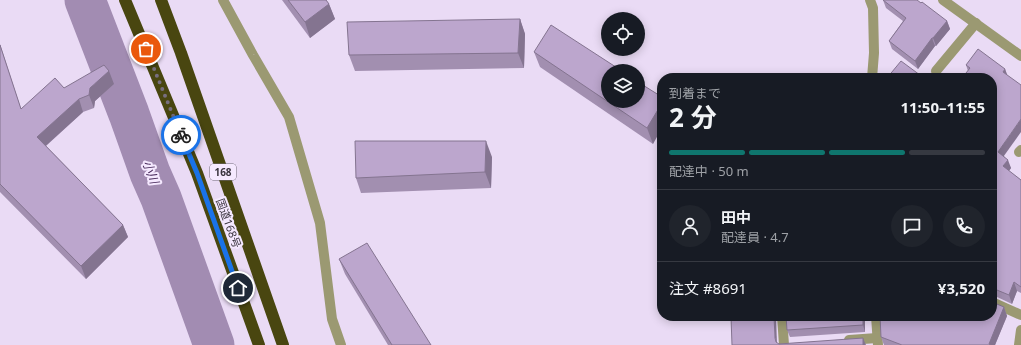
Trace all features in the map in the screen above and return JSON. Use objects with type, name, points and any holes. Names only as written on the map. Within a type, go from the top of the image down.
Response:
[{"type":"highway","name":"国道168号","points":[[125,0],[197,173],[259,345]]},
{"type":"highway","name":"国道168号","points":[[161,0],[283,345]]},
{"type":"street","points":[[223,0],[289,117],[320,223],[332,320],[340,345]]},
{"type":"street","points":[[870,0],[873,8],[874,53],[872,73]]},
{"type":"street","points":[[943,0],[1021,56]]},
{"type":"street","points":[[936,71],[976,23]]},
{"type":"street","points":[[997,304],[1021,315]]},
{"type":"street","points":[[783,321],[786,344]]},
{"type":"street","points":[[838,340],[878,341],[876,321]]},
{"type":"street","points":[[1019,345],[1021,330]]},
{"type":"building","points":[[288,0],[326,0],[329,4],[305,22]]},
{"type":"building","points":[[883,0],[917,0],[921,3],[922,2],[947,21],[915,61],[889,41],[906,18]]},
{"type":"building","points":[[520,19],[518,53],[349,55],[347,22]]},
{"type":"building","points":[[551,25],[611,64],[601,64],[601,97],[534,52]]},
{"type":"building","points":[[0,45],[21,109],[55,78],[64,88],[104,65],[109,71],[90,88],[89,95],[79,99],[37,137],[123,225],[81,266],[0,184]]},
{"type":"building","points":[[978,49],[1005,69],[1003,72],[1021,85],[1021,119],[998,152],[1008,160],[1003,166],[1021,180],[1021,287],[1014,282],[1009,295],[997,290],[997,73],[966,73],[970,68],[966,65]]},
{"type":"building","points":[[901,61],[917,73],[891,73]]},
{"type":"building","points":[[645,86],[657,94],[657,111],[647,128],[617,108],[645,108]]},
{"type":"building","points":[[355,141],[486,141],[485,172],[356,178]]},
{"type":"building","points":[[367,243],[431,345],[392,345],[339,259]]},
{"type":"building","points":[[997,304],[1004,307],[989,344],[991,345],[902,345],[881,337],[880,321],[997,321]]},
{"type":"building","points":[[731,321],[774,321],[775,338],[776,342],[779,344],[863,338],[863,345],[732,345]]},
{"type":"building","points":[[786,321],[863,321],[863,325],[787,330]]},
{"type":"waterway","name":"小川","points":[[85,0],[150,173],[161,198],[214,345]]},
{"type":"way so far","points":[[146,49],[181,135]]},
{"type":"route","points":[[181,135],[197,173],[238,288]]}]
